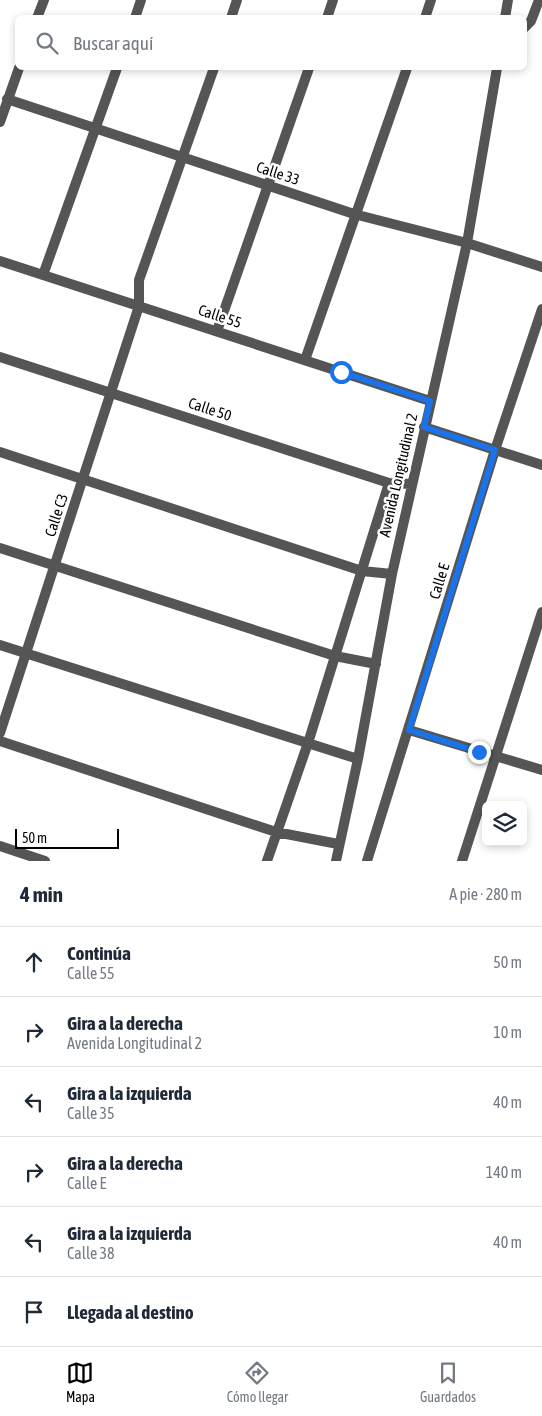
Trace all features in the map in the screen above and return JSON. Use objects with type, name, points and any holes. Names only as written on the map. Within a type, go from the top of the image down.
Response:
[{"type":"street","points":[[38,15],[44,0]]},
{"type":"street","points":[[136,15],[141,0]]},
{"type":"street","points":[[232,15],[237,0]]},
{"type":"street","points":[[328,15],[333,0]]},
{"type":"street","points":[[426,15],[431,0]]},
{"type":"street","points":[[506,15],[508,0]]},
{"type":"street","points":[[527,25],[531,21],[539,0]]},
{"type":"street","points":[[0,122],[18,70]]},
{"type":"street","points":[[43,274],[116,70]]},
{"type":"street","name":"Calle C3","points":[[0,733],[139,306],[139,280],[213,70]]},
{"type":"street","points":[[218,331],[308,70]]},
{"type":"street","points":[[305,360],[354,214],[406,70]]},
{"type":"street","name":"Avenida Longitudinal 2","points":[[336,861],[338,844],[358,759],[392,574],[411,484],[467,243],[497,70]]},
{"type":"street","name":"Calle 33","points":[[7,99],[354,214],[467,243],[542,268]]},
{"type":"street","name":"Calle 55","points":[[0,260],[430,401]]},
{"type":"street","name":"Calle E","points":[[366,861],[409,730],[495,450],[542,310]]},
{"type":"street","name":"Calle 50","points":[[0,356],[389,483],[411,484]]},
{"type":"street","points":[[424,427],[542,465]]},
{"type":"street","points":[[0,452],[362,570],[392,574]]},
{"type":"street","points":[[267,861],[308,743],[389,483]]},
{"type":"street","points":[[0,548],[335,656],[376,664]]},
{"type":"street","points":[[462,861],[542,612]]},
{"type":"street","points":[[0,645],[358,759]]},
{"type":"street","points":[[409,730],[496,758],[542,770]]},
{"type":"street","points":[[0,741],[276,832],[338,844]]},
{"type":"street","points":[[0,846],[45,861]]},
{"type":"route","points":[[341,372],[430,401],[424,427],[495,450],[409,730],[479,752]]}]
